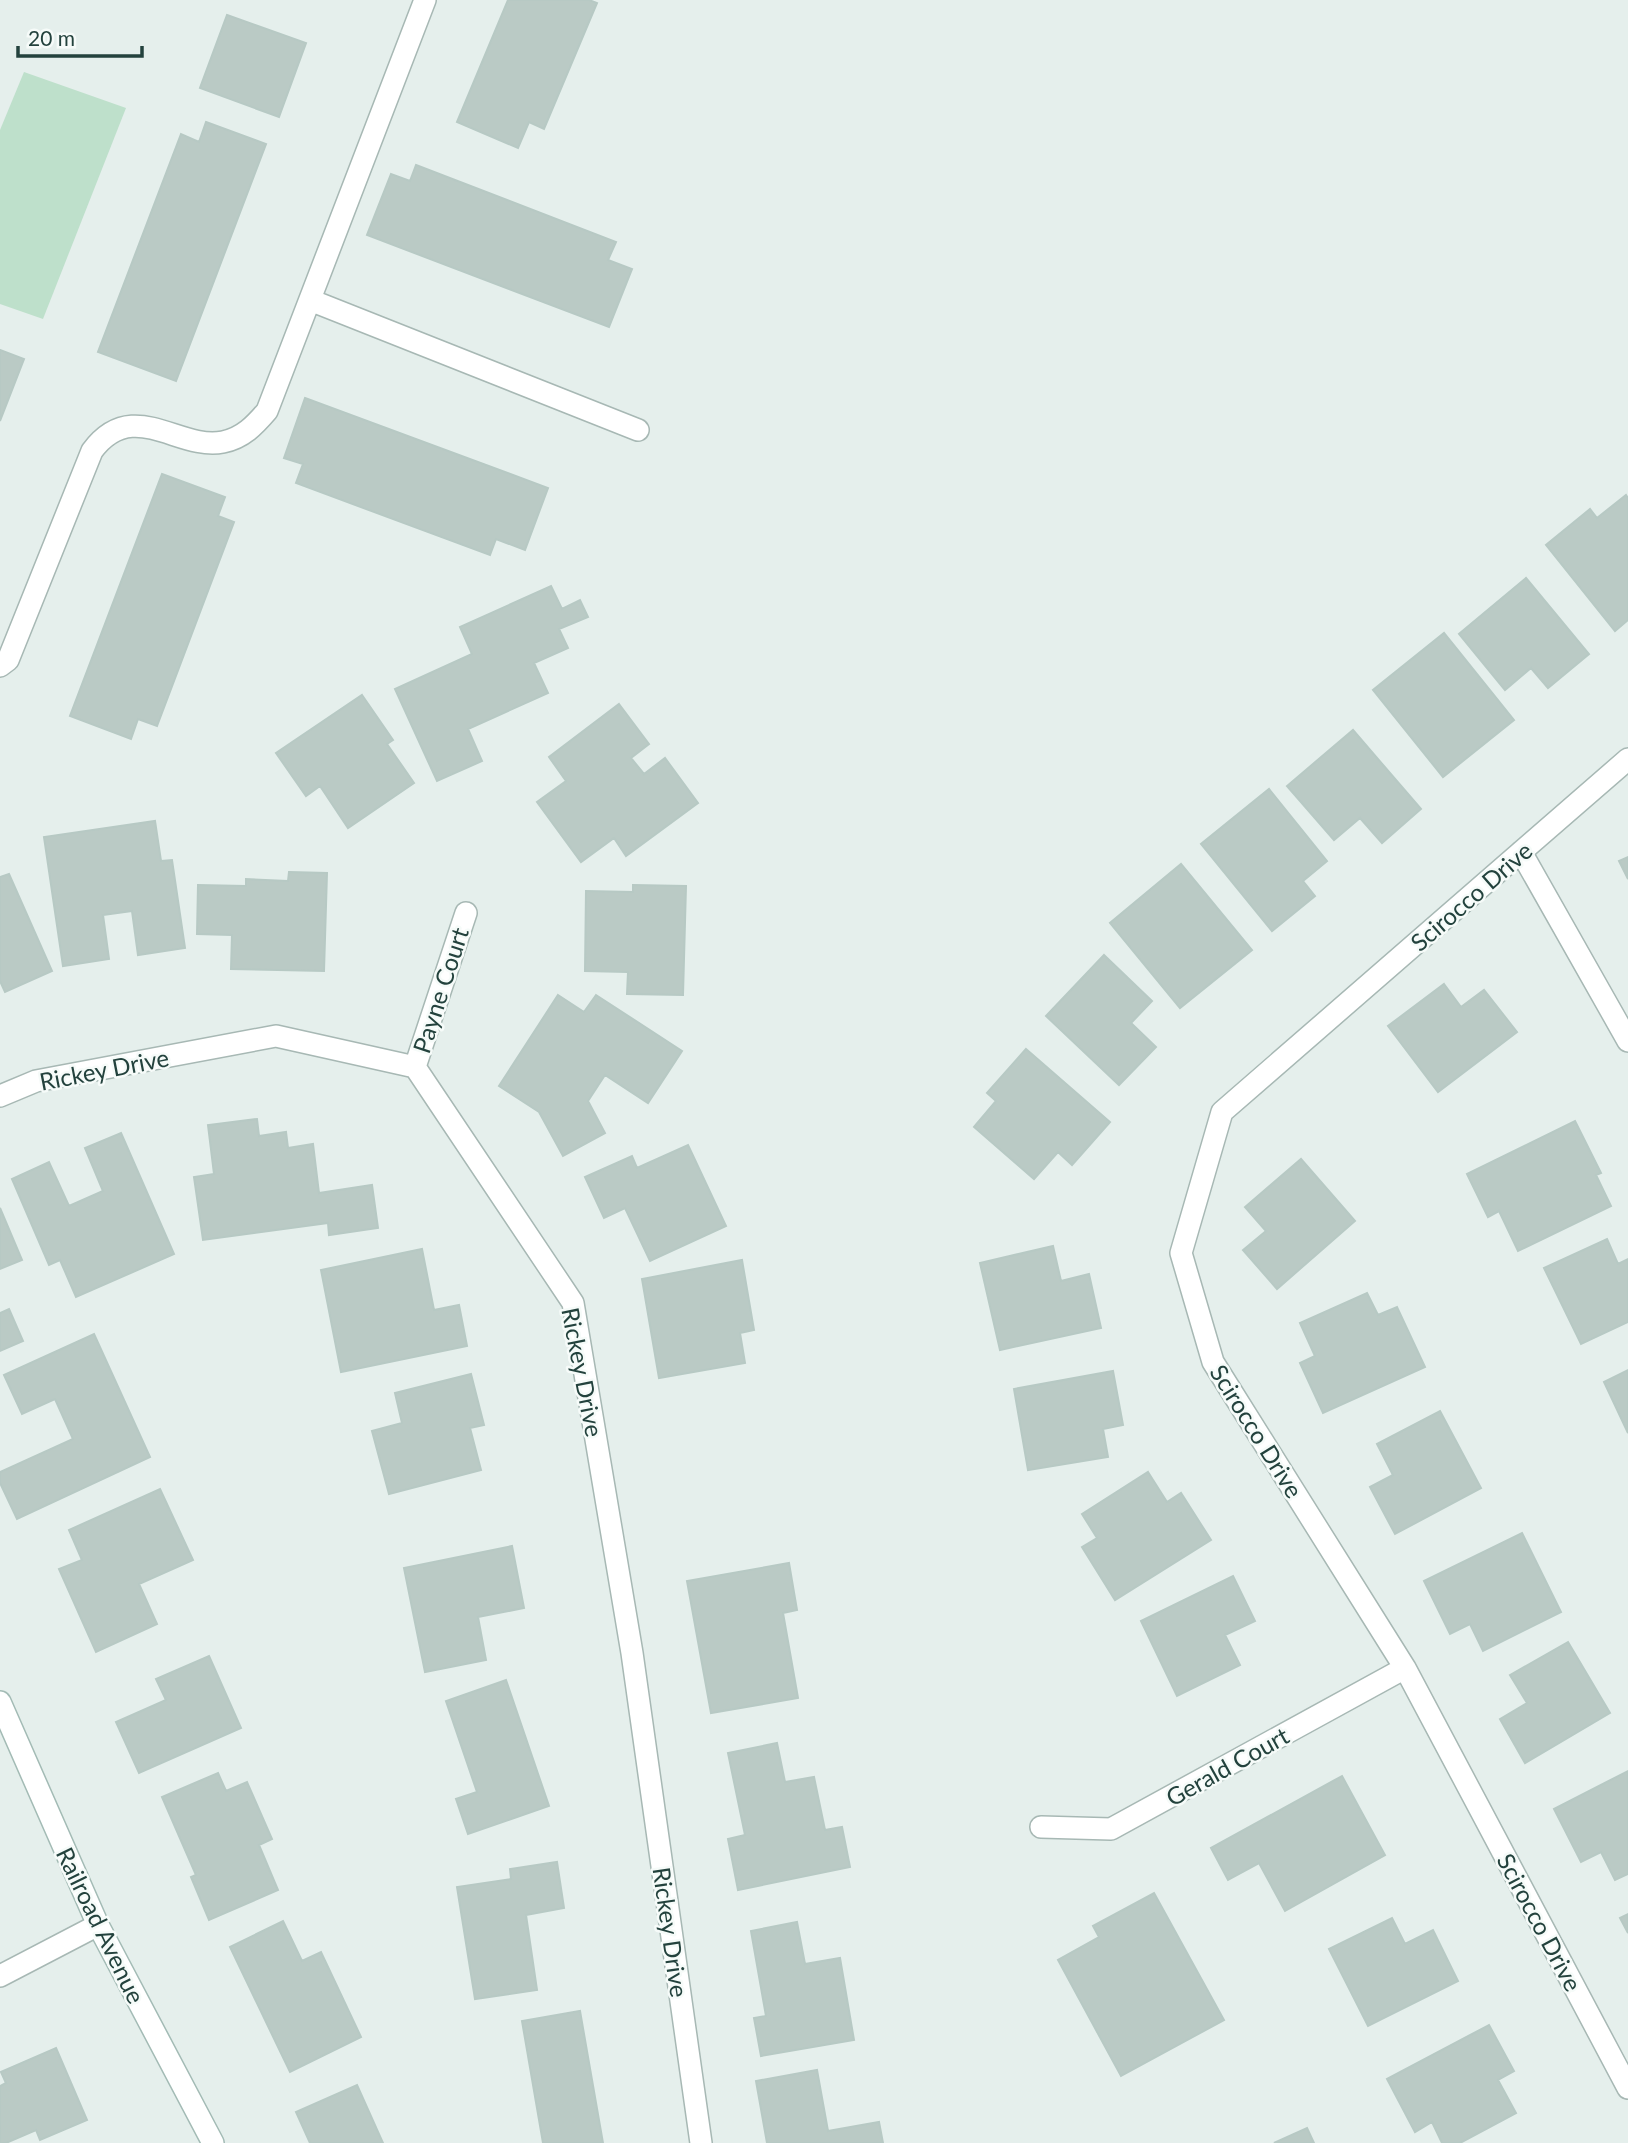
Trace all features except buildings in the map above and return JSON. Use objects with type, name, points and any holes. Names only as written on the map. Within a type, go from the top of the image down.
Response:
[{"type":"street","points":[[0,666],[8,660],[92,451],[103,437],[125,428],[150,427],[196,440],[223,442],[249,431],[267,411],[425,0]]},
{"type":"street","points":[[310,300],[638,430]]},
{"type":"street","name":"Scirocco Drive","points":[[1628,759],[1222,1112],[1181,1253],[1213,1362],[1405,1668],[1628,2088]]},
{"type":"street","points":[[1521,852],[1628,1041]]},
{"type":"street","name":"Payne Court","points":[[415,1067],[466,913]]},
{"type":"street","name":"Rickey Drive","points":[[0,1097],[36,1080],[276,1036],[415,1067],[573,1303],[632,1653],[701,2143]]},
{"type":"street","name":"Gerald Court","points":[[1041,1827],[1111,1829],[1405,1668]]},
{"type":"street","name":"Railroad Avenue","points":[[0,1702],[97,1925],[213,2143]]},
{"type":"street","points":[[0,1976],[97,1925]]},
{"type":"green space","points":[[24,72],[126,108],[43,319],[0,304],[0,130]]}]
